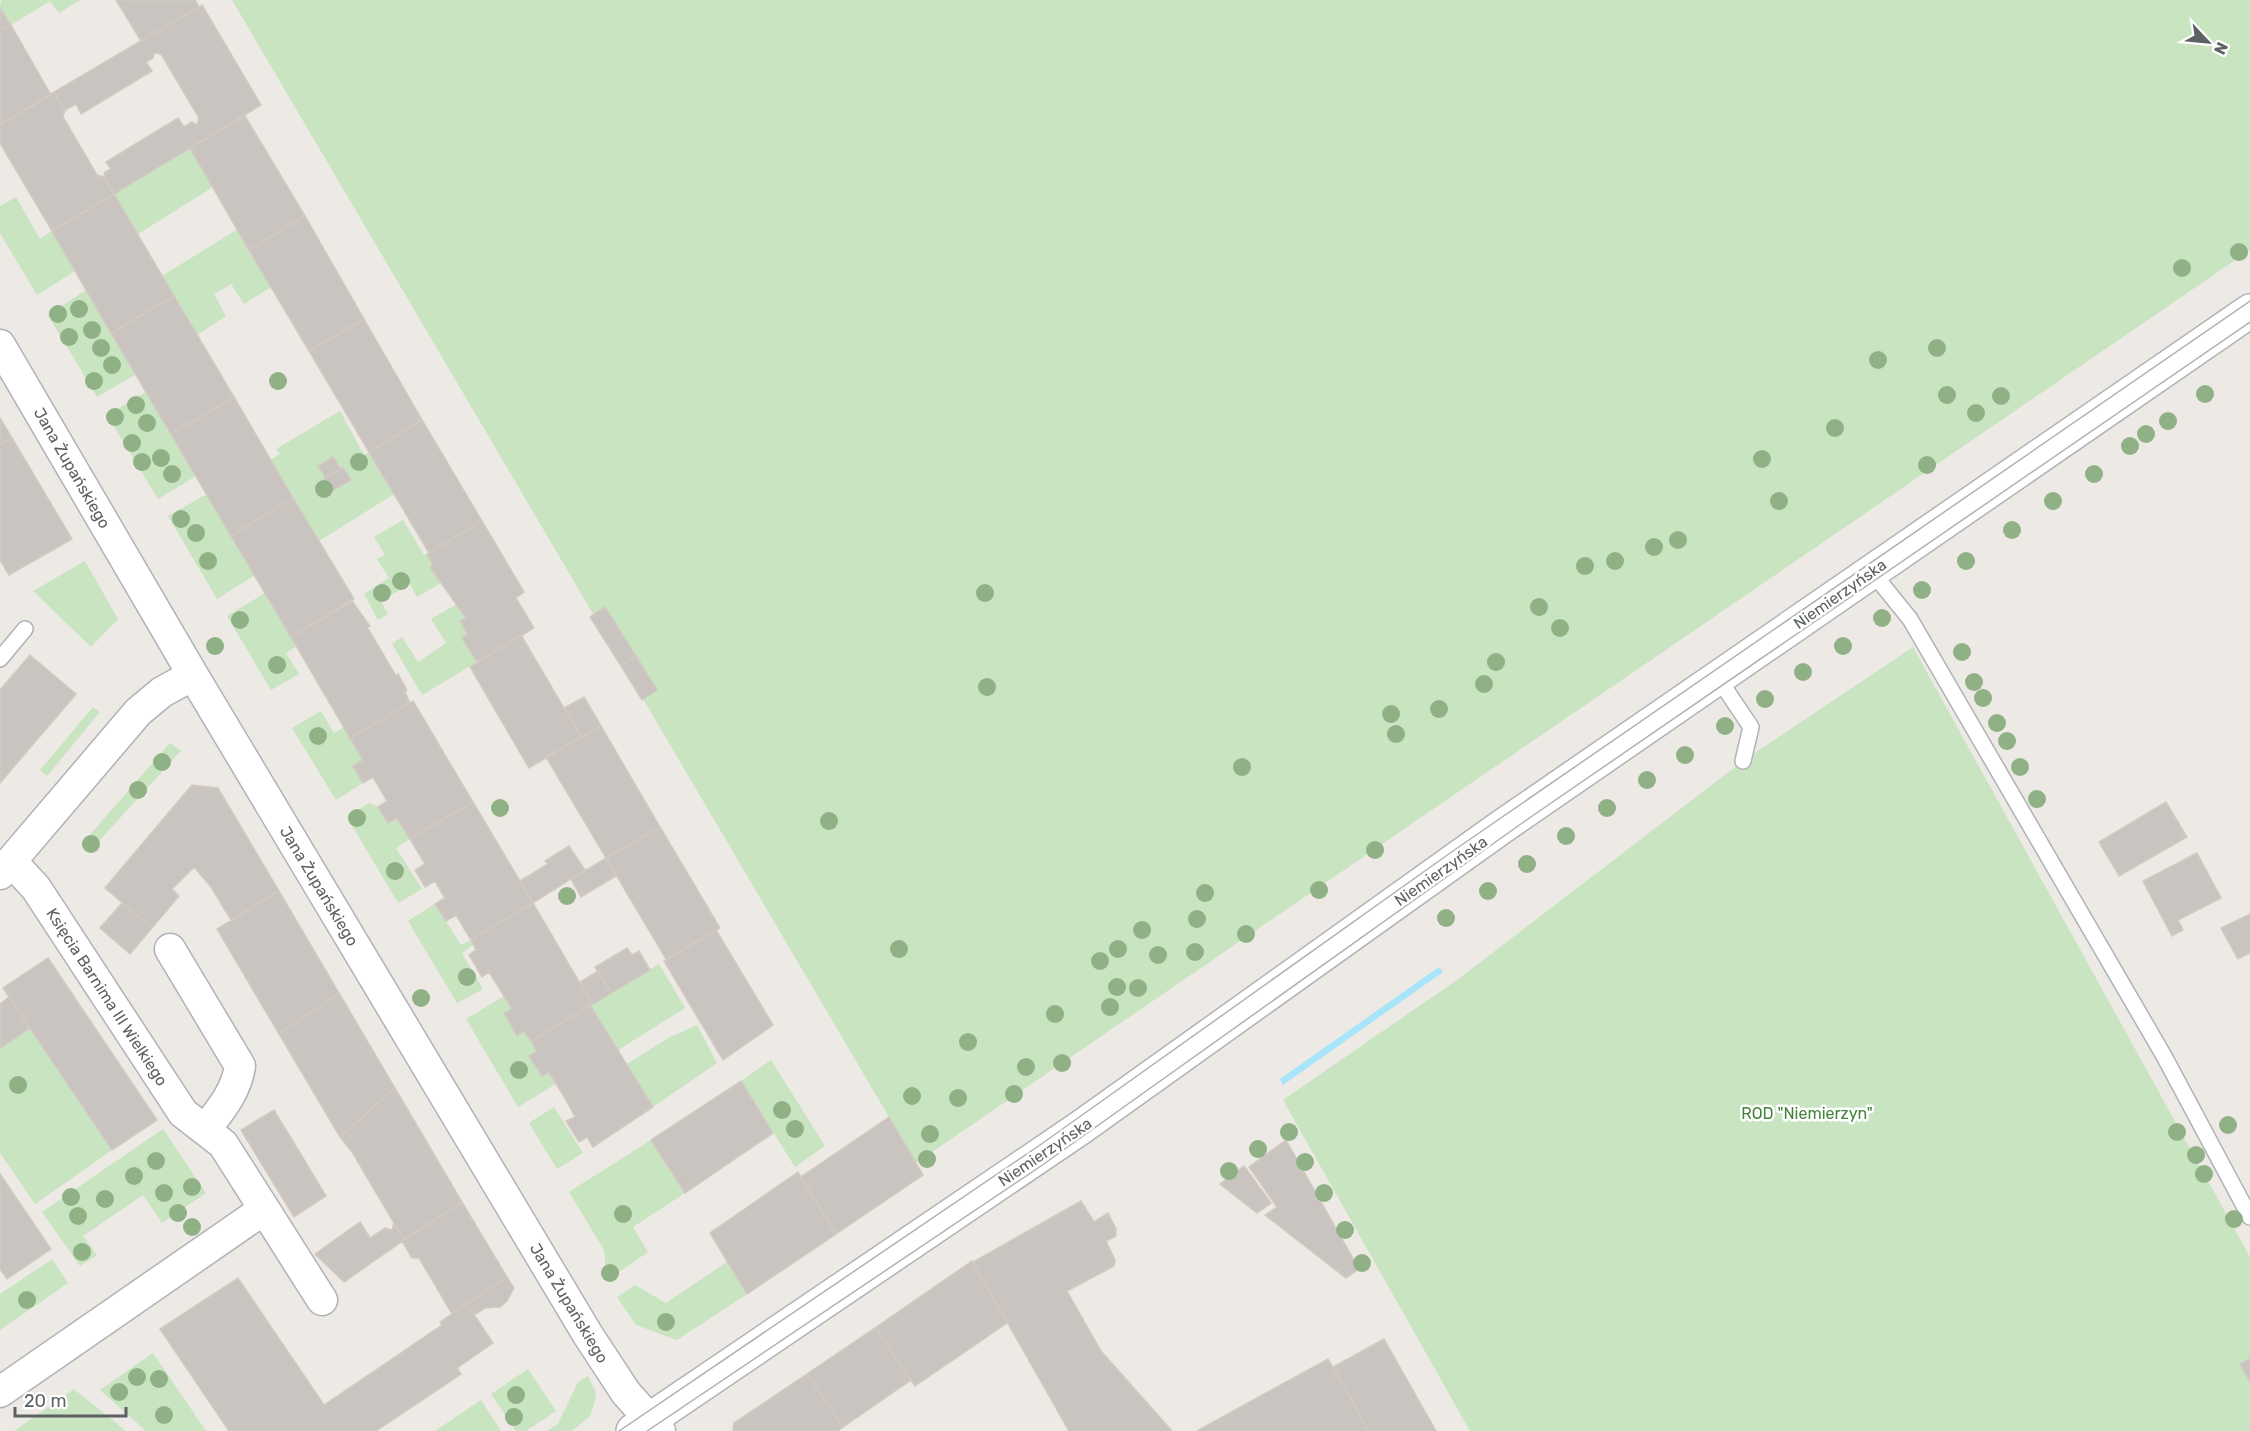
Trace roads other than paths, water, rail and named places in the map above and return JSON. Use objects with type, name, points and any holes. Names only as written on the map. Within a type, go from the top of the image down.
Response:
[{"type":"street","name":"Niemierzyńska","points":[[647,1427],[1080,1128],[1500,828],[2250,311]]},
{"type":"street","name":"Jana Żupańskiego","points":[[0,345],[193,675],[596,1349],[647,1427]]},
{"type":"street","name":"Księcia Barnima III Wielkiego","points":[[193,675],[162,692],[138,712],[6,868],[36,888],[183,1113],[223,1144],[322,1300]]},
{"type":"street","points":[[170,949],[240,1066],[232,1095],[205,1130]]},
{"type":"street","points":[[0,1392],[263,1210]]},
{"type":"lane","points":[[1872,572],[1916,629],[2164,1056],[2250,1217]]},
{"type":"lane","points":[[0,659],[25,629]]},
{"type":"lane","points":[[1718,678],[1751,727],[1743,761]]},
{"type":"water","points":[[1439,967],[1443,972],[1283,1085],[1280,1079]]},
{"type":"tram line","points":[[619,1431],[1040,1145],[1453,851],[2250,301]]},
{"type":"tram line","points":[[647,1431],[1041,1166],[1525,821],[2250,322]]},
{"type":"park label","name":"ROD \"Niemierzyn\"","points":[[1807,1113]]}]
